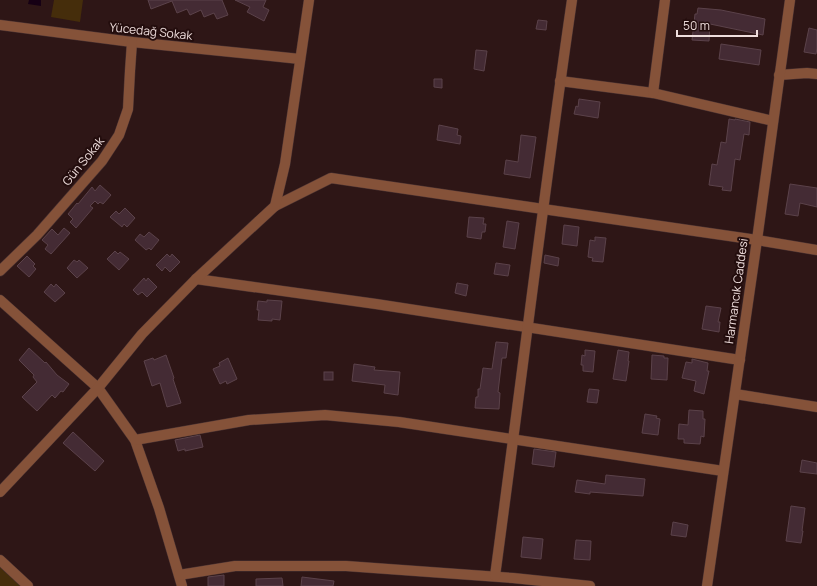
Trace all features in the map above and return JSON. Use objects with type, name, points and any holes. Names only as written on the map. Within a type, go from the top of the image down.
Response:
[{"type":"street","points":[[275,206],[285,164],[309,0]]},
{"type":"street","points":[[495,576],[572,0]]},
{"type":"street","points":[[653,93],[666,0]]},
{"type":"street","name":"Harmancık Caddesi","points":[[707,586],[790,0]]},
{"type":"street","name":"Yücedağ Sokak","points":[[0,25],[132,42],[300,59]]},
{"type":"street","name":"Gün Sokak","points":[[0,271],[37,235],[102,161],[119,135],[128,109],[132,42]]},
{"type":"street","points":[[779,75],[806,73],[817,74]]},
{"type":"street","points":[[560,81],[653,93],[773,121]]},
{"type":"street","points":[[0,492],[98,388],[142,334],[196,279],[275,206],[331,178],[817,250]]},
{"type":"street","points":[[196,279],[376,304],[740,360]]},
{"type":"street","points":[[0,300],[98,388],[135,440],[159,508],[182,586]]},
{"type":"street","points":[[735,394],[817,407]]},
{"type":"street","points":[[135,440],[249,420],[325,415],[399,422],[723,471]]},
{"type":"street","points":[[0,560],[28,586]]},
{"type":"street","points":[[179,575],[235,566],[346,566],[495,576],[590,586]]},
{"type":"shaded area","points":[[29,0],[41,0],[41,6],[28,4]]},
{"type":"shaded area","points":[[54,0],[83,0],[80,22],[51,17]]},
{"type":"shaded area","points":[[0,565],[25,586],[0,586]]},
{"type":"building","points":[[148,0],[222,0],[228,15],[217,19],[214,13],[204,17],[201,10],[190,15],[187,9],[177,13],[172,1],[151,9]]},
{"type":"building","points":[[235,0],[266,0],[263,7],[269,10],[264,21],[247,12],[250,7]]},
{"type":"building","points":[[698,8],[721,10],[765,19],[763,35],[710,24],[709,41],[692,40],[695,14],[697,14]]},
{"type":"building","points":[[538,20],[547,21],[546,30],[536,29]]},
{"type":"building","points":[[809,28],[817,30],[816,54],[804,52]]},
{"type":"building","points":[[721,44],[761,50],[759,65],[719,59]]},
{"type":"building","points":[[476,50],[487,51],[484,71],[474,69]]},
{"type":"building","points":[[434,79],[442,79],[442,88],[434,87]]},
{"type":"building","points":[[579,99],[600,102],[598,118],[574,114],[576,106],[578,107]]},
{"type":"building","points":[[729,119],[750,122],[749,135],[744,134],[740,160],[735,159],[731,191],[722,190],[723,187],[709,185],[712,164],[717,165],[721,142],[726,143]]},
{"type":"building","points":[[439,125],[458,129],[457,135],[461,136],[460,144],[437,140]]},
{"type":"building","points":[[521,135],[536,137],[530,178],[504,174],[506,160],[518,162]]},
{"type":"building","points":[[790,184],[817,188],[817,207],[800,203],[798,216],[785,214]]},
{"type":"building","points":[[100,185],[111,195],[103,204],[100,202],[98,204],[95,201],[90,206],[93,208],[76,228],[70,222],[73,219],[68,214],[92,187],[95,191]]},
{"type":"building","points":[[125,208],[135,218],[127,227],[124,224],[122,227],[110,217],[116,211],[119,214]]},
{"type":"building","points":[[469,217],[484,218],[483,224],[486,224],[485,232],[482,232],[481,239],[467,237]]},
{"type":"building","points":[[507,221],[519,223],[515,249],[503,247]]},
{"type":"building","points":[[564,225],[579,227],[577,246],[562,244]]},
{"type":"building","points":[[64,228],[70,233],[51,254],[45,249],[48,245],[42,240],[52,229],[58,235]]},
{"type":"building","points":[[149,232],[159,240],[151,250],[149,248],[146,250],[135,240],[140,234],[144,237]]},
{"type":"building","points":[[595,237],[606,238],[603,262],[592,261],[593,258],[588,257],[590,240],[595,241]]},
{"type":"building","points":[[115,251],[118,254],[120,252],[129,259],[119,270],[107,259]]},
{"type":"building","points":[[167,254],[170,257],[172,254],[180,262],[170,272],[165,267],[162,271],[156,265]]},
{"type":"building","points":[[545,255],[559,258],[558,266],[544,263]]},
{"type":"building","points":[[27,256],[35,264],[33,266],[36,269],[29,277],[17,266]]},
{"type":"building","points":[[74,260],[77,262],[79,260],[88,268],[77,278],[67,268]]},
{"type":"building","points":[[496,263],[510,265],[508,276],[494,274]]},
{"type":"building","points":[[144,278],[146,281],[148,278],[157,287],[147,297],[142,292],[138,295],[133,290]]},
{"type":"building","points":[[457,283],[468,285],[466,296],[455,293]]},
{"type":"building","points":[[51,284],[54,287],[56,284],[65,293],[55,302],[44,292]]},
{"type":"building","points":[[267,300],[282,301],[280,320],[258,320],[258,301],[267,302]]},
{"type":"building","points":[[706,306],[721,308],[718,322],[720,322],[719,332],[702,329]]},
{"type":"building","points":[[496,342],[508,343],[506,358],[502,358],[498,392],[500,393],[499,409],[475,408],[483,368],[492,369]]},
{"type":"building","points":[[29,348],[45,363],[46,362],[57,375],[69,384],[63,392],[61,391],[55,398],[52,395],[37,411],[22,397],[37,382],[33,377],[34,375],[19,360]]},
{"type":"building","points":[[585,350],[595,351],[593,372],[583,371],[583,365],[581,365],[582,355],[585,356]]},
{"type":"building","points":[[618,350],[629,352],[626,381],[613,379]]},
{"type":"building","points":[[166,355],[181,403],[167,407],[160,383],[152,386],[144,361],[153,358],[154,360]]},
{"type":"building","points":[[652,355],[664,356],[664,358],[668,358],[667,380],[651,379]]},
{"type":"building","points":[[228,358],[237,379],[227,384],[226,381],[220,384],[213,369],[220,366],[219,363]]},
{"type":"building","points":[[692,359],[708,363],[707,371],[709,371],[704,394],[694,391],[696,381],[682,378],[686,362],[692,363]]},
{"type":"building","points":[[354,364],[375,367],[374,370],[400,372],[398,395],[384,393],[385,385],[352,381]]},
{"type":"building","points":[[324,372],[333,372],[333,380],[324,380]]},
{"type":"building","points":[[589,389],[599,390],[597,403],[587,402]]},
{"type":"building","points":[[689,410],[703,411],[703,419],[705,419],[704,437],[701,436],[700,444],[684,443],[684,439],[678,439],[679,424],[688,425]]},
{"type":"building","points":[[645,414],[657,416],[656,418],[660,419],[658,435],[642,433]]},
{"type":"building","points":[[73,432],[104,461],[95,471],[63,443]]},
{"type":"building","points":[[200,435],[203,447],[178,451],[175,440]]},
{"type":"building","points":[[534,449],[556,452],[554,467],[532,464]]},
{"type":"building","points":[[802,460],[817,463],[817,474],[800,472]]},
{"type":"building","points":[[606,475],[645,479],[643,496],[575,492],[577,480],[605,484]]},
{"type":"building","points":[[791,506],[805,508],[801,543],[786,541]]},
{"type":"building","points":[[673,522],[688,525],[686,537],[671,535]]},
{"type":"building","points":[[523,537],[543,539],[541,559],[521,557]]},
{"type":"building","points":[[576,540],[591,541],[590,560],[574,559]]},
{"type":"building","points":[[224,575],[224,586],[208,586],[208,577]]},
{"type":"building","points":[[302,577],[334,581],[333,586],[301,586]]},
{"type":"building","points":[[282,578],[283,586],[256,586],[256,579]]}]
